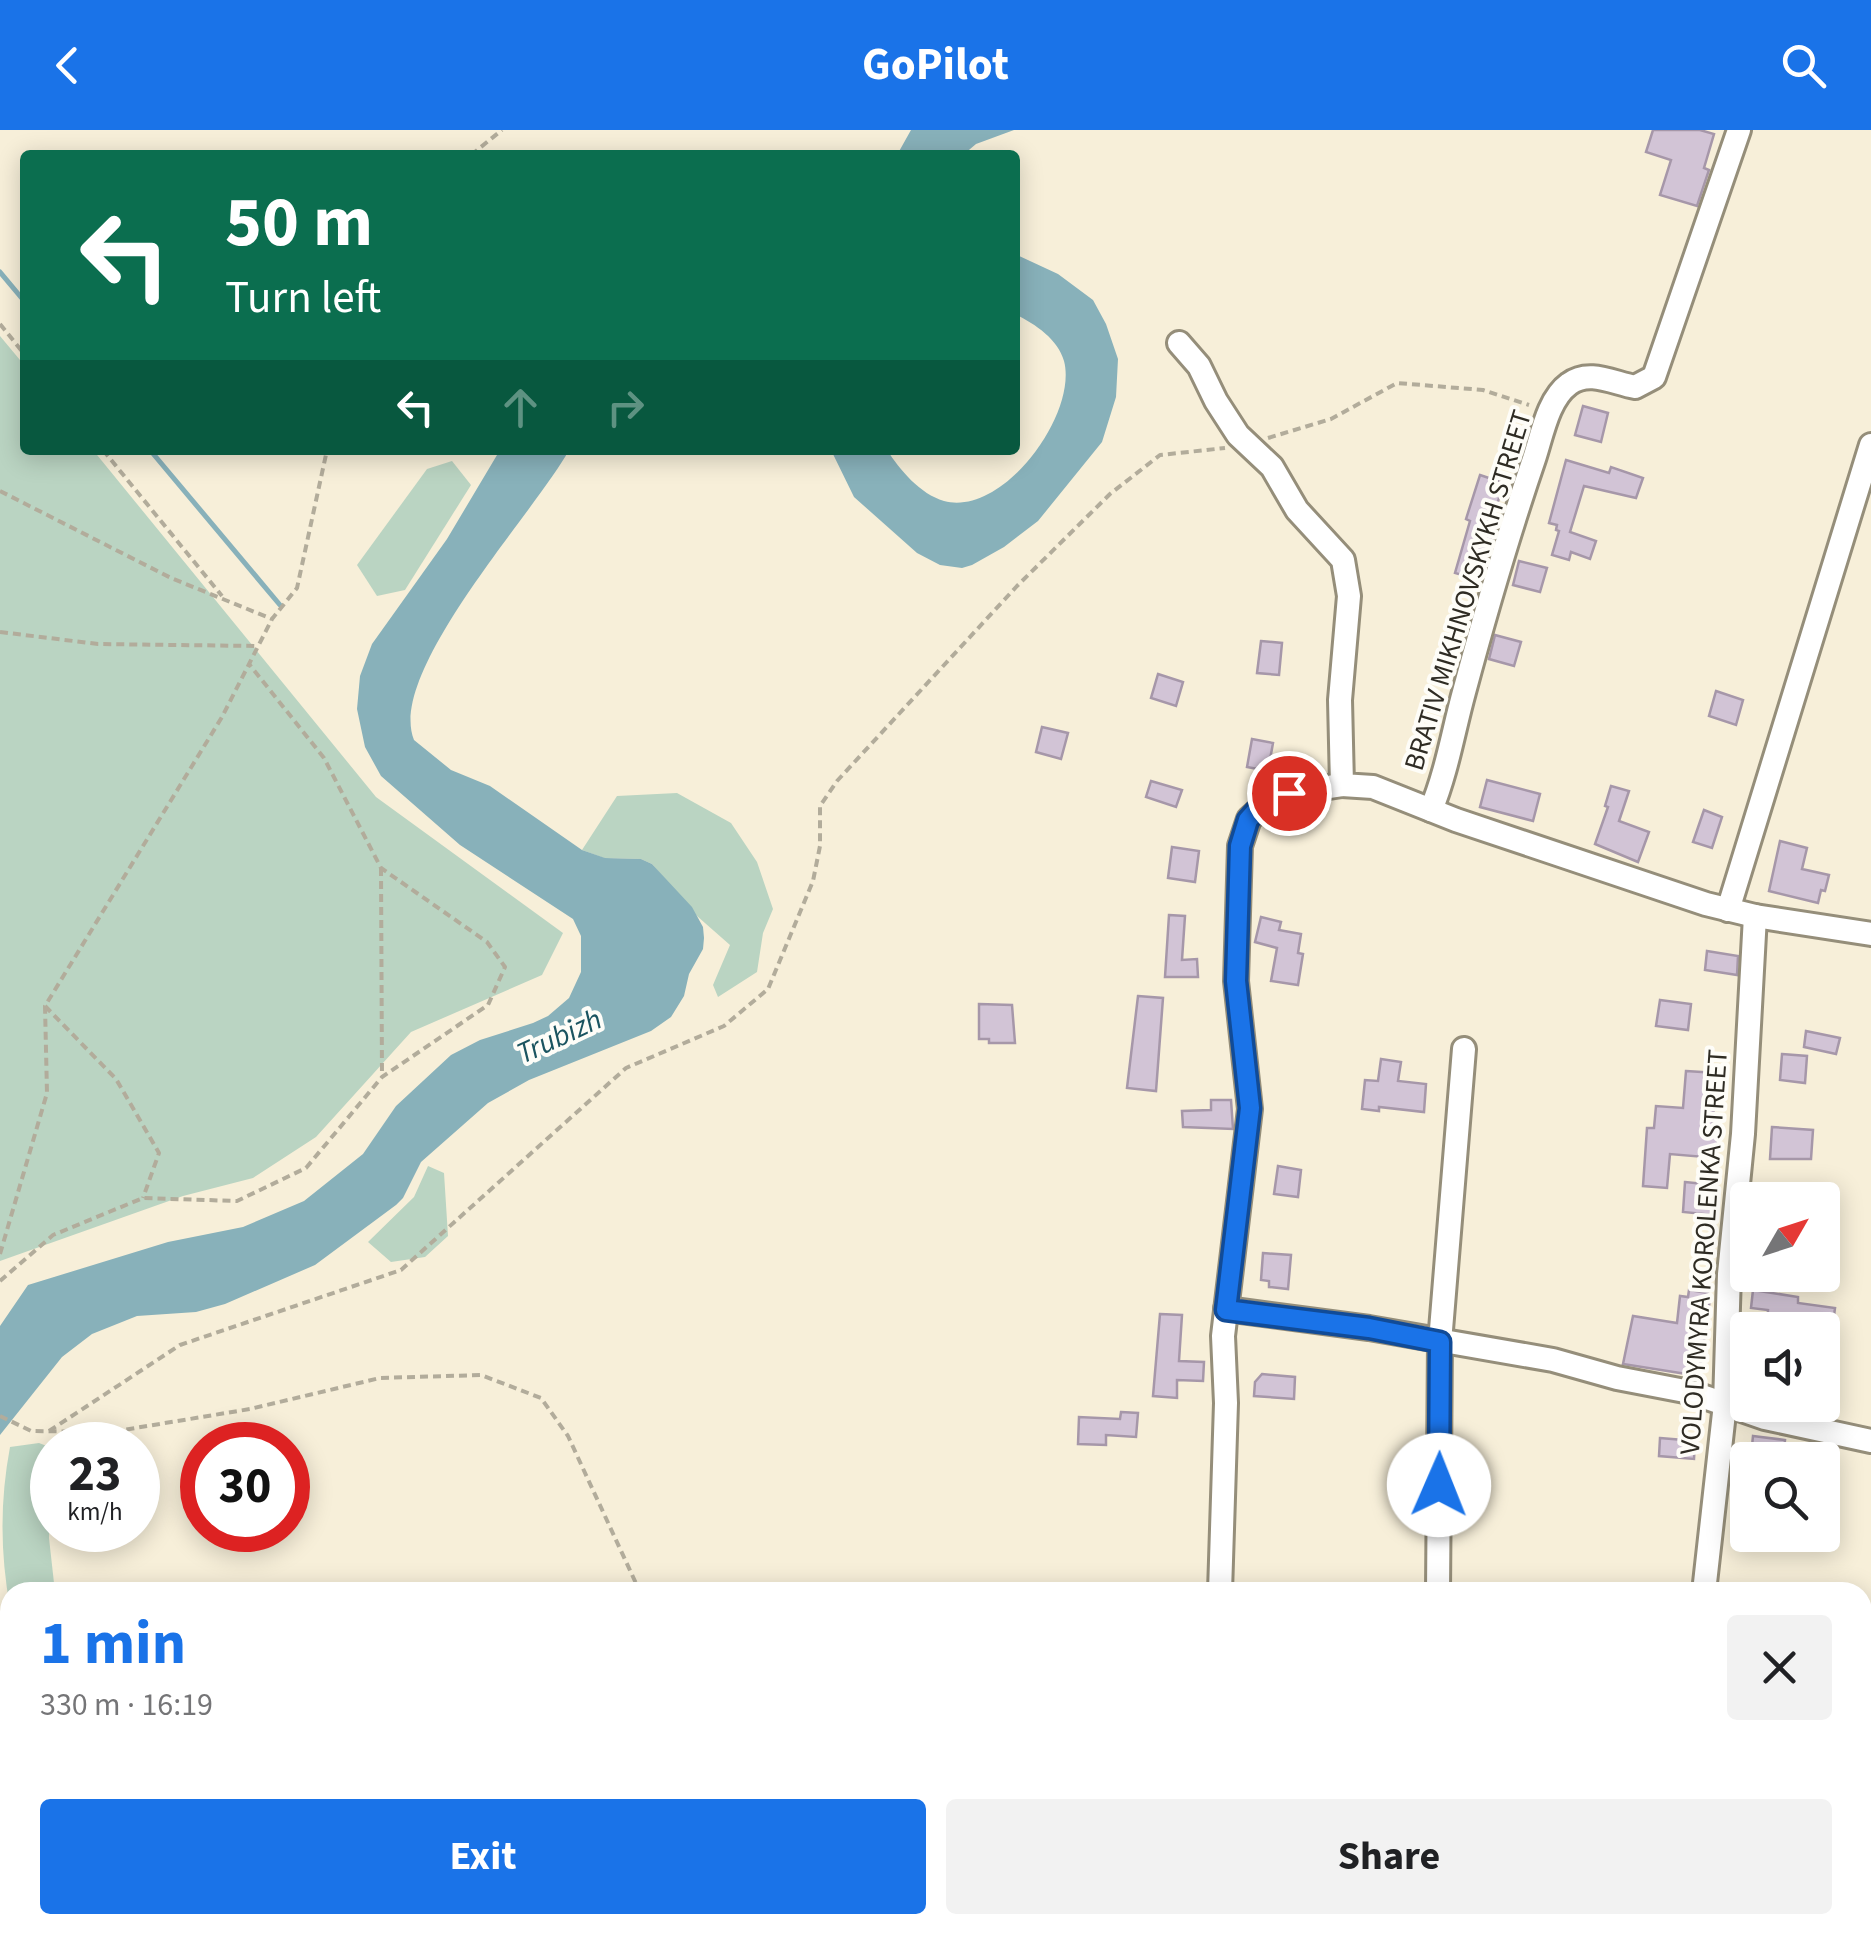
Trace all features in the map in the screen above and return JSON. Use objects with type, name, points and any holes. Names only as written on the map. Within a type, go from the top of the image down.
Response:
[{"type":"street","name":"BRATIV MIKHNOVSKYKH STREET","points":[[1432,810],[1445,775],[1471,665],[1550,412],[1564,388],[1580,378],[1594,376],[1634,387],[1654,377],[1739,130]]},
{"type":"street","points":[[1179,343],[1200,366],[1216,401],[1246,445],[1272,467],[1297,510],[1343,560],[1349,596],[1341,668],[1342,786]]},
{"type":"street","points":[[1728,910],[1871,446]]},
{"type":"street","points":[[1220,1582],[1226,1310],[1250,1108],[1236,981],[1240,846],[1248,820],[1268,802],[1289,793],[1342,786],[1373,788],[1643,884],[1728,910],[1871,934]]},
{"type":"street","name":"VOLODYMYRA KOROLENKA STREET","points":[[1705,1582],[1725,1404],[1730,1262],[1744,1134],[1756,916]]},
{"type":"street","points":[[1438,1582],[1440,1342],[1464,1049]]},
{"type":"street","points":[[1226,1310],[1369,1328],[1553,1360],[1690,1392],[1764,1418],[1871,1440]]},
{"type":"path","points":[[476,150],[502,130]]},
{"type":"path","points":[[0,324],[20,349]]},
{"type":"path","points":[[63,1422],[180,1345],[401,1270],[626,1068],[724,1026],[768,989],[813,881],[820,846],[820,806],[837,781],[1017,586],[1110,494],[1160,455],[1246,445],[1331,419],[1397,383],[1483,390],[1550,412]]},
{"type":"path","points":[[106,455],[225,600]]},
{"type":"path","points":[[0,1254],[48,1092],[45,1006],[222,717],[272,619],[297,588],[326,455]]},
{"type":"path","points":[[0,491],[171,578],[272,619]]},
{"type":"path","points":[[0,632],[98,644],[258,646]]},
{"type":"path","points":[[249,664],[324,758],[381,868],[382,1077]]},
{"type":"path","points":[[0,1281],[53,1235],[143,1198],[238,1201],[306,1168],[382,1077],[488,1005],[505,967],[487,942],[381,868]]},
{"type":"path","points":[[45,1006],[116,1080],[158,1154],[143,1198]]},
{"type":"path","points":[[160,1424],[250,1409],[380,1378],[481,1376],[541,1398],[568,1436],[635,1582]]},
{"type":"path","points":[[0,1416],[30,1431]]},
{"type":"green space","points":[[0,336],[20,360],[20,455],[97,455],[376,797],[563,933],[542,975],[411,1032],[316,1137],[253,1178],[183,1196],[0,1261]]},
{"type":"green space","points":[[452,461],[471,485],[405,590],[377,596],[357,565],[427,469]]},
{"type":"green space","points":[[677,793],[731,823],[757,862],[773,909],[763,933],[757,972],[718,997],[713,985],[730,945],[697,916],[652,864],[641,859],[604,858],[582,850],[617,796]]},
{"type":"green space","points":[[428,1166],[444,1173],[448,1236],[425,1257],[391,1262],[368,1242],[414,1197]]},
{"type":"green space","points":[[30,1444],[30,1552],[51,1552],[54,1582],[6,1582],[4,1487],[10,1447]]},
{"type":"water","points":[[911,130],[1014,130],[969,150],[900,150]]},
{"type":"water","points":[[1020,256],[1058,274],[1093,300],[1106,324],[1118,359],[1116,397],[1102,442],[1038,521],[1004,547],[962,568],[940,565],[917,553],[854,497],[833,455],[891,455],[919,487],[944,501],[967,502],[990,493],[1012,478],[1031,457],[1048,433],[1059,407],[1065,383],[1064,361],[1051,339],[1020,317]]},
{"type":"water","name":"Trubizh","points":[[497,455],[566,455],[442,634],[422,675],[411,711],[414,740],[451,770],[490,786],[582,850],[605,858],[641,859],[652,864],[692,907],[703,927],[703,949],[689,974],[684,996],[671,1017],[651,1031],[529,1080],[488,1103],[421,1162],[396,1205],[315,1265],[225,1304],[196,1312],[137,1316],[92,1334],[62,1357],[0,1435],[0,1326],[28,1285],[168,1242],[243,1227],[304,1201],[363,1154],[396,1106],[451,1055],[480,1040],[548,1016],[569,998],[581,972],[581,936],[573,919],[460,845],[381,776],[365,747],[357,709],[360,676],[372,644],[447,539]]},
{"type":"building","points":[[1653,130],[1700,130],[1714,134],[1704,168],[1709,170],[1697,206],[1660,195],[1671,160],[1646,152]]},
{"type":"building","points":[[1583,406],[1608,413],[1601,442],[1575,435]]},
{"type":"building","points":[[1566,460],[1609,473],[1611,467],[1643,478],[1636,498],[1584,486],[1570,532],[1596,541],[1590,559],[1571,552],[1569,560],[1552,555],[1559,531],[1557,525],[1549,523]]},
{"type":"building","points":[[1480,475],[1504,483],[1492,520],[1498,521],[1479,580],[1455,573]]},
{"type":"building","points":[[1519,561],[1547,568],[1540,592],[1513,585]]},
{"type":"building","points":[[1495,635],[1521,642],[1514,666],[1489,659]]},
{"type":"building","points":[[1261,641],[1282,643],[1279,675],[1257,673]]},
{"type":"building","points":[[1158,674],[1183,682],[1176,706],[1151,698]]},
{"type":"building","points":[[1716,691],[1743,700],[1736,725],[1709,716]]},
{"type":"building","points":[[1042,727],[1068,733],[1061,759],[1036,752]]},
{"type":"building","points":[[1252,739],[1273,743],[1268,771],[1247,767]]},
{"type":"building","points":[[1487,780],[1540,794],[1533,821],[1480,807]]},
{"type":"building","points":[[1151,781],[1182,790],[1176,807],[1146,797]]},
{"type":"building","points":[[1611,786],[1629,791],[1619,821],[1649,832],[1638,862],[1595,844]]},
{"type":"building","points":[[1704,810],[1722,817],[1712,848],[1693,842]]},
{"type":"building","points":[[1780,841],[1807,848],[1802,869],[1829,875],[1818,903],[1769,891]]},
{"type":"building","points":[[1172,847],[1199,851],[1195,882],[1168,878]]},
{"type":"building","points":[[1169,915],[1185,916],[1182,960],[1197,959],[1198,977],[1165,977]]},
{"type":"building","points":[[1261,917],[1281,922],[1279,930],[1301,934],[1298,953],[1303,954],[1298,985],[1271,981],[1277,948],[1255,942]]},
{"type":"building","points":[[1707,951],[1738,956],[1737,975],[1705,970]]},
{"type":"building","points":[[1138,996],[1163,998],[1156,1091],[1127,1088]]},
{"type":"building","points":[[1660,1000],[1691,1004],[1688,1030],[1656,1026]]},
{"type":"building","points":[[979,1004],[1012,1005],[1015,1043],[979,1039]]},
{"type":"building","points":[[1806,1031],[1840,1038],[1836,1054],[1804,1047]]},
{"type":"building","points":[[1782,1054],[1807,1056],[1805,1083],[1780,1080]]},
{"type":"building","points":[[1381,1059],[1401,1062],[1398,1081],[1426,1084],[1424,1112],[1362,1109],[1365,1080],[1378,1081]]},
{"type":"building","points":[[1686,1071],[1717,1073],[1712,1128],[1718,1129],[1716,1158],[1670,1154],[1667,1188],[1643,1186],[1647,1128],[1654,1128],[1656,1106],[1683,1108]]},
{"type":"building","points":[[1211,1100],[1231,1100],[1233,1129],[1183,1127],[1182,1111],[1211,1110]]},
{"type":"building","points":[[1772,1127],[1813,1130],[1811,1159],[1770,1159]]},
{"type":"building","points":[[1278,1166],[1301,1170],[1298,1197],[1274,1194]]},
{"type":"building","points":[[1685,1182],[1715,1185],[1713,1215],[1683,1212]]},
{"type":"building","points":[[1263,1253],[1291,1255],[1288,1289],[1269,1287],[1269,1281],[1261,1280]]},
{"type":"building","points":[[1689,1290],[1708,1293],[1710,1299],[1699,1376],[1623,1364],[1633,1316],[1677,1323],[1680,1296],[1688,1297]]},
{"type":"building","points":[[1753,1292],[1766,1292],[1798,1297],[1798,1303],[1835,1308],[1834,1312],[1768,1312],[1751,1308]]},
{"type":"building","points":[[1160,1314],[1182,1315],[1179,1361],[1204,1362],[1203,1381],[1177,1380],[1177,1398],[1153,1396]]},
{"type":"building","points":[[1262,1374],[1295,1377],[1294,1399],[1254,1396],[1255,1382]]},
{"type":"building","points":[[1121,1412],[1138,1413],[1136,1437],[1106,1435],[1106,1445],[1078,1444],[1079,1417],[1120,1419]]},
{"type":"building","points":[[1753,1436],[1785,1440],[1785,1442],[1752,1442]]},
{"type":"building","points":[[1660,1438],[1695,1441],[1694,1459],[1659,1456]]},
{"type":"waterway","points":[[0,272],[20,296]]},
{"type":"waterway","points":[[154,455],[280,605]]},
{"type":"route","points":[[1289,793],[1256,811],[1248,820],[1240,846],[1236,981],[1250,1108],[1226,1310],[1369,1328],[1440,1342],[1439,1485]]}]
